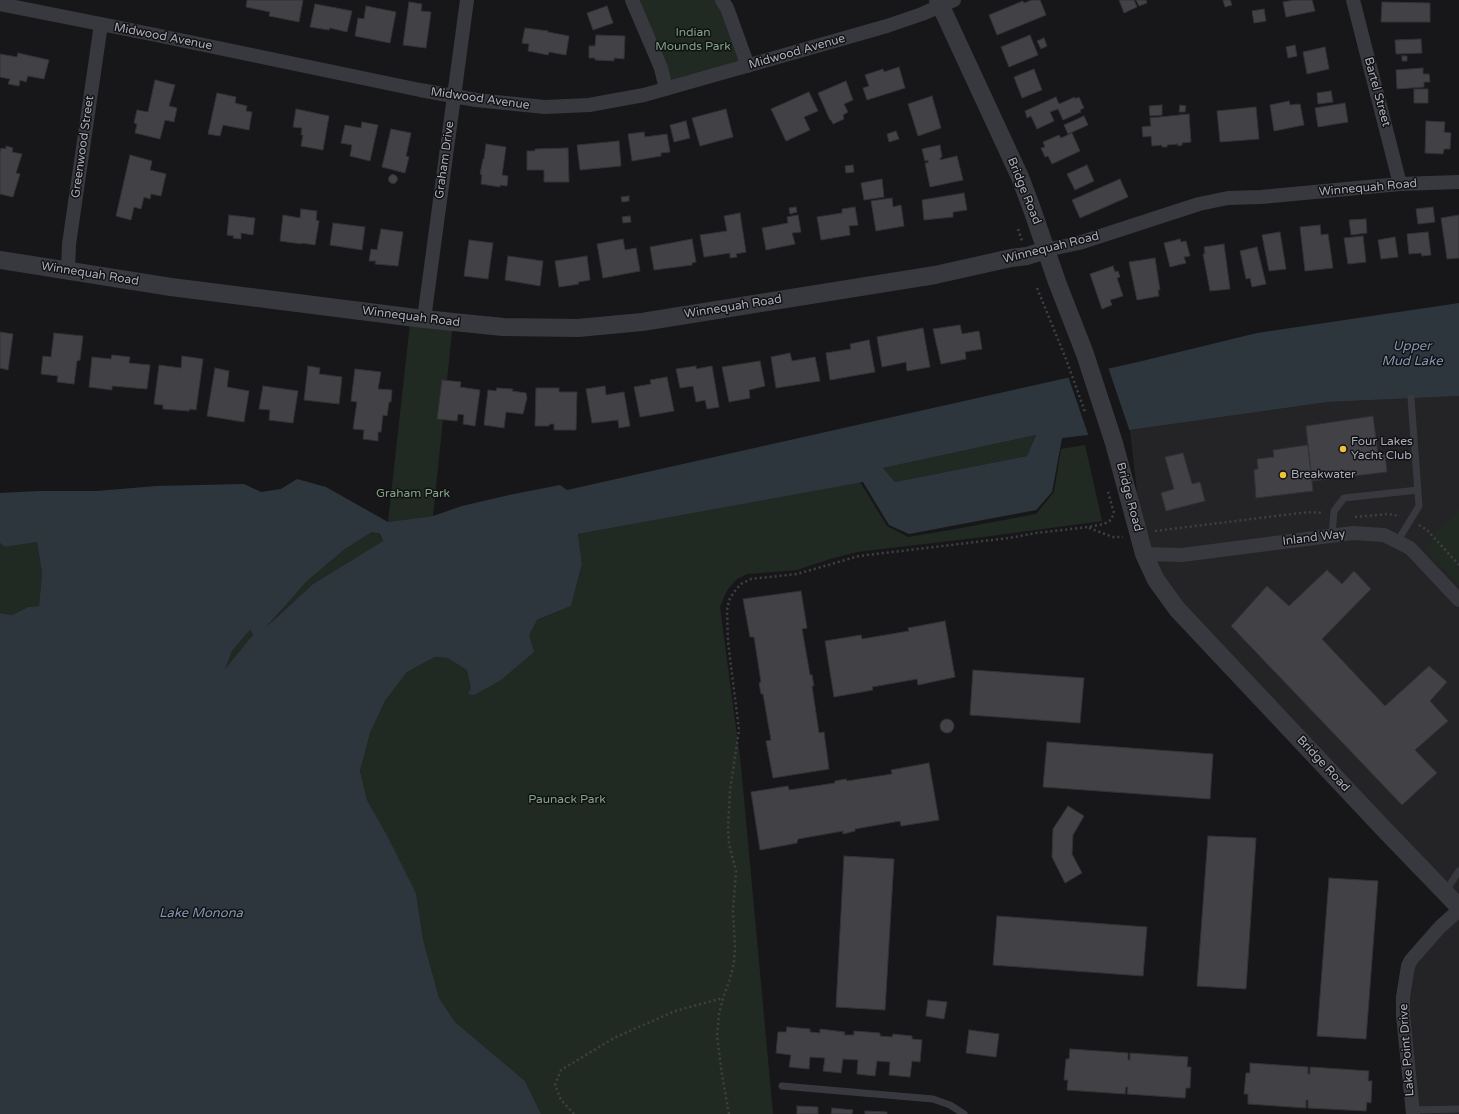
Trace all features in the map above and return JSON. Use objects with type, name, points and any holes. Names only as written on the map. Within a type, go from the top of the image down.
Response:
[{"type":"street","name":"Graham Drive","points":[[424,319],[467,0]]},
{"type":"street","points":[[632,0],[661,68],[666,89]]},
{"type":"street","points":[[722,0],[727,8],[748,66]]},
{"type":"street","name":"Bartel Street","points":[[1353,0],[1400,184]]},
{"type":"street","name":"Midwood Avenue","points":[[0,4],[454,96],[546,107],[589,105],[644,95],[887,26],[922,14],[944,2]]},
{"type":"street","name":"Bridge Road","points":[[944,2],[1020,177],[1057,282],[1085,354],[1114,444],[1144,554],[1156,580],[1177,609],[1459,909]]},
{"type":"street","name":"Greenwood Street","points":[[68,271],[69,244],[101,24]]},
{"type":"street","name":"Winnequah Road","points":[[0,260],[171,287],[424,319],[503,327],[578,328],[642,322],[935,275],[1011,258],[1027,256],[1046,250],[1079,243],[1199,204],[1228,198],[1261,197],[1400,184],[1459,182]]},
{"type":"street","name":"Inland Way","points":[[1144,554],[1182,555],[1353,533],[1384,535],[1410,548],[1459,600]]},
{"type":"street","name":"Lake Point Drive","points":[[1412,1112],[1403,996],[1408,966],[1411,960],[1440,927],[1459,909]]},
{"type":"lane","points":[[1397,542],[1419,506],[1411,398]]},
{"type":"lane","points":[[1332,536],[1334,511],[1344,498],[1418,490]]},
{"type":"lane","points":[[1444,892],[1459,870]]},
{"type":"lane","points":[[782,1086],[933,1099],[950,1105],[964,1114]]},
{"type":"lane","points":[[1412,1112],[1458,1111]]},
{"type":"path","points":[[1037,288],[1066,358],[1086,417]]},
{"type":"path","points":[[730,1114],[722,1075],[717,1036],[718,1014],[730,979],[734,962],[735,946],[732,910],[736,871],[729,844],[728,829],[730,790],[739,730],[728,642],[727,618],[729,600],[734,592],[740,584],[751,579],[797,574],[859,556],[1088,527],[1104,524],[1111,520],[1114,513]]},
{"type":"path","points":[[1088,527],[1113,537],[1121,537]]},
{"type":"path","points":[[574,1114],[561,1100],[555,1085],[561,1070],[614,1038],[675,1011],[723,998]]},
{"type":"shaded area","points":[[1459,396],[1459,907],[1241,676],[1144,554],[1130,430],[1328,402]]},
{"type":"shaded area","points":[[1459,910],[1459,1114],[1413,1114],[1403,1015],[1411,960]]},
{"type":"green space","name":"Indian Mounds Park","points":[[632,0],[722,0],[748,66],[666,89]]},
{"type":"green space","name":"Graham Park","points":[[453,322],[433,516],[388,522],[410,324]]},
{"type":"green space","points":[[1036,435],[1027,456],[895,482],[883,468]]},
{"type":"green space","name":"Paunack Park","points":[[1085,445],[1102,521],[857,552],[797,570],[747,574],[737,579],[728,589],[720,607],[741,766],[773,1114],[541,1114],[525,1081],[455,1022],[439,998],[423,939],[416,893],[387,835],[367,800],[360,771],[370,733],[385,701],[407,672],[435,657],[449,658],[571,606],[582,564],[578,534],[860,482],[887,526],[908,537],[956,529],[1036,514],[1054,492],[1061,449]]},
{"type":"green space","points":[[1459,510],[1459,584],[1434,560],[1426,549],[1436,532]]},
{"type":"green space","points":[[372,532],[379,534],[383,541],[313,584],[260,632],[307,581],[345,549]]},
{"type":"green space","points":[[37,542],[42,573],[39,606],[28,607],[12,615],[0,613],[0,543],[5,547]]},
{"type":"green space","points":[[250,630],[253,636],[224,670],[232,651]]},
{"type":"water","name":"Lake Monona","points":[[1459,303],[1459,396],[1328,402],[1062,438],[1052,492],[1036,510],[909,534],[889,525],[863,482],[578,534],[582,564],[571,606],[537,620],[529,635],[534,652],[501,680],[474,695],[468,694],[471,688],[467,670],[448,658],[435,657],[407,672],[385,701],[370,733],[360,771],[367,800],[387,835],[416,893],[423,939],[439,998],[455,1022],[525,1081],[541,1114],[0,1114],[0,613],[12,615],[28,607],[39,606],[42,573],[37,542],[5,547],[0,543],[0,493],[97,491],[156,486],[244,484],[261,492],[281,489],[297,479],[326,487],[388,522],[433,516],[462,506],[560,485],[567,490],[1138,362],[1257,333]],"holes":[[[1036,435],[1027,456],[895,482],[883,468]],[[372,532],[380,534],[383,541],[313,584],[265,628],[307,581],[345,549]],[[250,630],[253,635],[225,669],[232,651]]]},
{"type":"pier","points":[[1108,367],[1130,432],[1089,437],[1068,376]]},
{"type":"building","points":[[247,0],[303,0],[299,22],[269,16],[270,12],[246,7]]},
{"type":"building","points":[[1032,0],[1040,0],[1046,15],[997,35],[989,15],[1023,1],[1024,3]]},
{"type":"building","points":[[1119,0],[1134,0],[1137,7],[1124,13]]},
{"type":"building","points":[[1136,0],[1146,0],[1147,3],[1139,6]]},
{"type":"building","points":[[1223,0],[1230,0],[1232,5],[1225,7]]},
{"type":"building","points":[[1294,0],[1312,0],[1315,11],[1286,17],[1283,2]]},
{"type":"building","points":[[409,2],[422,4],[421,11],[431,12],[426,48],[403,45]]},
{"type":"building","points":[[1382,2],[1430,3],[1430,22],[1381,22]]},
{"type":"building","points":[[315,4],[352,11],[347,32],[330,28],[329,30],[310,27]]},
{"type":"building","points":[[366,6],[396,12],[390,43],[355,36],[358,18],[364,19]]},
{"type":"building","points":[[607,6],[613,23],[593,30],[587,13]]},
{"type":"building","points":[[1264,9],[1266,21],[1254,23],[1252,11]]},
{"type":"building","points":[[525,28],[569,36],[566,55],[549,52],[548,55],[528,51],[529,44],[522,43]]},
{"type":"building","points":[[596,35],[625,36],[624,59],[614,58],[614,61],[595,60],[595,58],[589,58],[589,46],[595,46]]},
{"type":"building","points":[[1030,35],[1038,55],[1009,67],[1001,47]]},
{"type":"building","points":[[1044,38],[1047,46],[1041,49],[1037,41]]},
{"type":"building","points":[[1421,39],[1422,53],[1396,54],[1395,40]]},
{"type":"building","points":[[1295,45],[1297,56],[1288,58],[1286,47]]},
{"type":"building","points":[[1325,47],[1329,69],[1307,74],[1303,52]]},
{"type":"building","points":[[18,53],[49,60],[44,79],[28,76],[26,82],[20,80],[19,86],[8,84],[10,79],[0,77],[0,54],[17,57]]},
{"type":"building","points":[[1402,56],[1407,56],[1407,61],[1402,61]]},
{"type":"building","points":[[899,67],[905,88],[867,100],[863,88],[869,86],[865,75],[883,69],[884,72]]},
{"type":"building","points":[[1423,68],[1423,74],[1429,74],[1430,82],[1424,82],[1424,87],[1397,89],[1396,70]]},
{"type":"building","points":[[1034,69],[1042,90],[1022,98],[1014,77]]},
{"type":"building","points":[[155,80],[175,85],[169,106],[177,108],[174,122],[165,120],[160,139],[135,133],[137,124],[134,123],[137,110],[148,112]]},
{"type":"building","points":[[846,81],[853,100],[844,104],[848,112],[843,115],[844,119],[833,124],[818,93]]},
{"type":"building","points":[[1414,89],[1428,89],[1428,103],[1414,103]]},
{"type":"building","points":[[1331,91],[1333,102],[1318,104],[1317,93]]},
{"type":"building","points":[[809,92],[818,111],[804,117],[810,130],[786,141],[771,109]]},
{"type":"building","points":[[217,93],[236,97],[235,103],[247,106],[246,111],[252,112],[249,130],[223,125],[220,136],[208,134]]},
{"type":"building","points":[[932,96],[941,128],[918,136],[908,104]]},
{"type":"building","points":[[1056,97],[1059,104],[1075,97],[1075,99],[1079,97],[1084,108],[1080,110],[1081,112],[1063,120],[1058,109],[1050,112],[1054,121],[1037,129],[1031,116],[1027,118],[1025,111]]},
{"type":"building","points":[[1289,101],[1290,105],[1300,104],[1304,125],[1274,131],[1270,105]]},
{"type":"building","points":[[1345,103],[1348,122],[1318,127],[1315,108]]},
{"type":"building","points":[[1162,105],[1162,115],[1150,116],[1149,106]]},
{"type":"building","points":[[1180,105],[1186,106],[1185,112],[1179,112]]},
{"type":"building","points":[[1256,107],[1259,139],[1220,142],[1217,111]]},
{"type":"building","points":[[296,109],[329,116],[323,150],[301,146],[303,135],[301,135],[302,128],[293,127]]},
{"type":"building","points":[[726,109],[733,137],[700,146],[692,118]]},
{"type":"building","points":[[1189,114],[1191,142],[1182,143],[1182,145],[1178,146],[1178,144],[1167,145],[1167,147],[1162,147],[1162,145],[1152,146],[1151,136],[1143,137],[1142,127],[1151,126],[1150,118]]},
{"type":"building","points":[[1084,116],[1088,125],[1068,134],[1064,125]]},
{"type":"building","points":[[686,121],[690,138],[674,142],[670,125]]},
{"type":"building","points":[[1426,121],[1445,122],[1444,132],[1451,133],[1450,149],[1444,149],[1443,154],[1425,153]]},
{"type":"building","points":[[362,122],[378,125],[370,161],[350,156],[352,145],[341,143],[345,125],[361,128]]},
{"type":"building","points":[[391,129],[411,133],[406,156],[409,157],[405,173],[382,167]]},
{"type":"building","points":[[896,131],[899,139],[889,142],[887,134]]},
{"type":"building","points":[[644,132],[645,137],[667,134],[670,152],[661,153],[661,156],[632,161],[628,134]]},
{"type":"building","points":[[1072,133],[1080,151],[1052,164],[1048,156],[1045,157],[1041,148],[1045,147],[1043,142],[1059,135],[1061,138]]},
{"type":"building","points":[[619,141],[621,166],[580,170],[577,145]]},
{"type":"building","points":[[486,144],[506,147],[502,175],[508,176],[507,186],[500,185],[500,187],[481,184],[482,175],[480,174]]},
{"type":"building","points":[[940,145],[942,157],[940,160],[957,156],[963,180],[930,187],[925,163],[928,163],[928,160],[925,161],[922,149]]},
{"type":"building","points":[[6,146],[13,148],[12,152],[22,154],[16,173],[20,174],[13,197],[0,194],[0,153],[1,148],[6,149]]},
{"type":"building","points":[[568,148],[569,182],[544,182],[544,170],[527,170],[527,151],[535,151],[535,149]]},
{"type":"building","points":[[130,155],[152,161],[150,170],[166,174],[161,196],[151,194],[150,199],[144,197],[141,209],[134,207],[131,220],[116,216]]},
{"type":"building","points":[[853,165],[854,172],[846,173],[845,166]]},
{"type":"building","points":[[1087,165],[1094,181],[1075,190],[1067,174]]},
{"type":"building","points":[[393,174],[398,179],[393,184],[388,179]]},
{"type":"building","points":[[882,179],[884,197],[864,200],[861,183]]},
{"type":"building","points":[[1120,179],[1128,197],[1080,218],[1072,200]]},
{"type":"building","points":[[964,193],[967,210],[953,212],[953,217],[924,220],[922,200]]},
{"type":"building","points":[[629,196],[629,201],[622,202],[621,197]]},
{"type":"building","points":[[892,198],[893,207],[901,205],[904,226],[876,231],[871,201]]},
{"type":"building","points":[[796,207],[797,212],[790,214],[789,208]]},
{"type":"building","points":[[855,207],[858,225],[849,226],[850,235],[821,240],[817,217],[842,213],[842,209]]},
{"type":"building","points":[[1433,207],[1435,222],[1418,224],[1416,209]]},
{"type":"building","points":[[301,209],[317,211],[316,220],[319,221],[315,245],[280,241],[283,215],[300,218]]},
{"type":"building","points":[[740,213],[746,252],[736,254],[737,257],[730,258],[730,253],[704,257],[700,235],[727,231],[724,216]]},
{"type":"building","points":[[229,215],[255,218],[253,235],[241,233],[241,239],[233,238],[234,236],[227,235]]},
{"type":"building","points":[[798,215],[801,232],[792,233],[795,244],[766,250],[762,228],[788,223],[787,217]]},
{"type":"building","points":[[1459,215],[1459,258],[1447,259],[1441,218]]},
{"type":"building","points":[[630,216],[631,222],[623,223],[622,217]]},
{"type":"building","points":[[1366,219],[1367,233],[1351,235],[1349,220]]},
{"type":"building","points":[[333,223],[365,227],[362,250],[330,245]]},
{"type":"building","points":[[1320,225],[1321,235],[1328,234],[1333,268],[1305,271],[1300,227]]},
{"type":"building","points":[[381,229],[403,232],[398,266],[375,264],[376,261],[369,261],[371,249],[377,250]]},
{"type":"building","points":[[1280,232],[1286,269],[1269,271],[1262,235]]},
{"type":"building","points":[[1428,232],[1431,255],[1422,256],[1421,253],[1409,254],[1407,234]]},
{"type":"building","points":[[1363,236],[1366,262],[1348,264],[1344,238]]},
{"type":"building","points":[[1395,237],[1398,257],[1381,259],[1378,240]]},
{"type":"building","points":[[623,239],[625,250],[636,248],[640,271],[603,278],[597,244]]},
{"type":"building","points":[[692,239],[696,262],[692,263],[692,265],[654,270],[650,247]]},
{"type":"building","points":[[1180,239],[1181,242],[1186,241],[1190,256],[1184,257],[1186,263],[1170,267],[1164,243]]},
{"type":"building","points":[[469,240],[493,243],[488,279],[464,276]]},
{"type":"building","points":[[1224,244],[1230,289],[1210,291],[1203,254],[1205,254],[1204,247]]},
{"type":"building","points":[[1257,247],[1266,284],[1252,287],[1250,278],[1246,279],[1240,251]]},
{"type":"building","points":[[508,256],[543,261],[540,286],[505,280]]},
{"type":"building","points":[[587,256],[590,280],[578,282],[579,284],[559,287],[555,261]]},
{"type":"building","points":[[1155,258],[1160,290],[1158,290],[1159,296],[1137,300],[1129,262]]},
{"type":"building","points":[[1113,266],[1115,272],[1118,271],[1120,277],[1117,278],[1123,296],[1110,300],[1112,305],[1102,309],[1090,274]]},
{"type":"building","points":[[960,325],[962,334],[979,331],[982,349],[965,352],[966,359],[941,364],[933,329]]},
{"type":"building","points":[[923,328],[930,367],[907,371],[906,362],[882,367],[877,337]]},
{"type":"building","points":[[0,332],[13,334],[8,370],[0,368]]},
{"type":"building","points":[[54,333],[83,336],[80,360],[77,361],[74,384],[57,382],[58,376],[41,374],[43,356],[51,357]]},
{"type":"building","points":[[869,340],[875,372],[830,380],[826,353],[851,349],[850,344]]},
{"type":"building","points":[[790,353],[792,361],[815,357],[820,381],[776,388],[771,357]]},
{"type":"building","points":[[112,355],[130,357],[129,363],[150,365],[147,389],[112,386],[112,390],[89,387],[92,357],[111,359]]},
{"type":"building","points":[[182,356],[203,359],[196,410],[190,409],[189,411],[163,409],[163,405],[154,404],[159,365],[181,368]]},
{"type":"building","points":[[760,361],[765,386],[749,390],[750,398],[729,402],[722,367]]},
{"type":"building","points":[[308,366],[320,368],[319,374],[342,377],[339,404],[304,400]]},
{"type":"building","points":[[696,366],[696,369],[712,366],[719,407],[707,409],[705,400],[696,402],[693,386],[680,388],[676,369]]},
{"type":"building","points":[[215,368],[229,371],[227,387],[249,391],[244,422],[207,416]]},
{"type":"building","points":[[355,369],[381,372],[378,389],[392,390],[391,402],[389,402],[387,416],[383,415],[381,432],[378,432],[378,441],[363,439],[364,430],[353,429],[357,402],[351,401]]},
{"type":"building","points":[[667,377],[674,411],[640,417],[634,387],[651,384],[650,380]]},
{"type":"building","points":[[442,380],[461,382],[460,387],[480,390],[475,426],[463,424],[464,415],[458,414],[457,421],[437,419]]},
{"type":"building","points":[[263,386],[298,391],[293,423],[269,420],[270,410],[259,409]]},
{"type":"building","points":[[605,386],[606,395],[624,392],[630,426],[619,428],[618,420],[592,423],[586,389]]},
{"type":"building","points":[[497,388],[513,389],[512,391],[526,393],[527,398],[523,414],[506,412],[504,428],[484,425],[488,390],[496,391]]},
{"type":"building","points":[[536,388],[559,388],[559,392],[577,392],[576,430],[554,430],[554,424],[550,424],[549,426],[535,426]]},
{"type":"building","name":"Four Lakes Yacht Club","points":[[1373,416],[1378,454],[1385,454],[1387,472],[1312,481],[1306,426]]},
{"type":"building","name":"Breakwater","points":[[1308,445],[1313,491],[1256,498],[1254,470],[1258,469],[1257,459],[1274,457],[1273,450]]},
{"type":"building","points":[[1183,453],[1192,484],[1200,482],[1205,501],[1166,511],[1161,493],[1174,489],[1165,457]]},
{"type":"building","points":[[1327,570],[1342,584],[1354,571],[1371,589],[1322,639],[1385,706],[1429,666],[1447,682],[1430,701],[1448,721],[1415,750],[1437,773],[1402,805],[1231,626],[1267,586],[1289,606]]},
{"type":"building","points":[[801,591],[807,628],[802,629],[810,675],[812,675],[814,686],[812,686],[819,733],[824,732],[829,769],[773,778],[766,741],[771,740],[763,694],[761,694],[759,683],[761,682],[754,637],[750,637],[743,599]]},
{"type":"building","points":[[945,621],[955,677],[918,685],[917,679],[872,687],[873,690],[834,697],[825,641],[861,635],[862,639],[909,631],[908,628]]},
{"type":"building","points":[[973,670],[1084,678],[1080,723],[970,715]]},
{"type":"building","points":[[944,719],[950,719],[954,723],[954,729],[950,733],[944,733],[940,729],[940,723]]},
{"type":"building","points":[[1047,742],[1213,754],[1210,799],[1043,787]]},
{"type":"building","points":[[929,763],[939,820],[901,826],[900,821],[855,829],[855,831],[843,834],[843,831],[798,839],[797,843],[760,850],[751,792],[788,786],[789,790],[835,783],[835,781],[846,779],[847,781],[892,774],[891,770]]},
{"type":"building","points":[[1068,806],[1084,816],[1073,835],[1072,854],[1082,873],[1065,883],[1052,857],[1053,829]]},
{"type":"building","points":[[1208,836],[1256,838],[1246,989],[1197,986]]},
{"type":"building","points":[[844,856],[894,859],[885,1010],[836,1007]]},
{"type":"building","points":[[1329,878],[1378,881],[1366,1039],[1317,1036]]},
{"type":"building","points":[[997,916],[1147,927],[1143,976],[993,965]]},
{"type":"building","points":[[928,1000],[947,1002],[944,1019],[926,1016]]},
{"type":"building","points":[[787,1027],[810,1029],[810,1032],[820,1033],[820,1029],[845,1032],[844,1035],[854,1035],[854,1031],[880,1033],[880,1036],[892,1037],[893,1034],[912,1036],[912,1039],[922,1040],[920,1062],[912,1061],[910,1077],[889,1075],[890,1062],[877,1061],[875,1076],[857,1074],[858,1060],[843,1059],[841,1073],[823,1071],[825,1058],[810,1057],[809,1069],[789,1067],[791,1055],[776,1053],[778,1032],[786,1032]]},
{"type":"building","points":[[969,1030],[999,1034],[996,1057],[966,1053]]},
{"type":"building","points":[[1070,1049],[1128,1053],[1128,1060],[1130,1060],[1130,1053],[1188,1057],[1187,1067],[1191,1067],[1190,1088],[1186,1088],[1185,1098],[1127,1094],[1128,1087],[1126,1087],[1125,1094],[1067,1090],[1068,1080],[1064,1080],[1066,1059],[1069,1059]]},
{"type":"building","points":[[1250,1063],[1308,1067],[1308,1074],[1310,1074],[1310,1067],[1369,1071],[1368,1081],[1372,1081],[1371,1103],[1367,1102],[1366,1111],[1308,1108],[1308,1100],[1306,1100],[1306,1108],[1248,1104],[1248,1094],[1244,1094],[1246,1073],[1250,1073]]},
{"type":"building","points":[[797,1106],[818,1107],[818,1114],[797,1114]]},
{"type":"building","points":[[832,1108],[853,1110],[852,1114],[831,1114]]},
{"type":"building","points":[[865,1111],[887,1112],[887,1114],[865,1114]]},
{"type":"place","name":"Four Lakes Yacht Club","points":[[1343,449]]},
{"type":"place","name":"Breakwater","points":[[1283,475]]},
{"type":"water label","name":"Upper Mud Lake","points":[[1412,354]]}]
